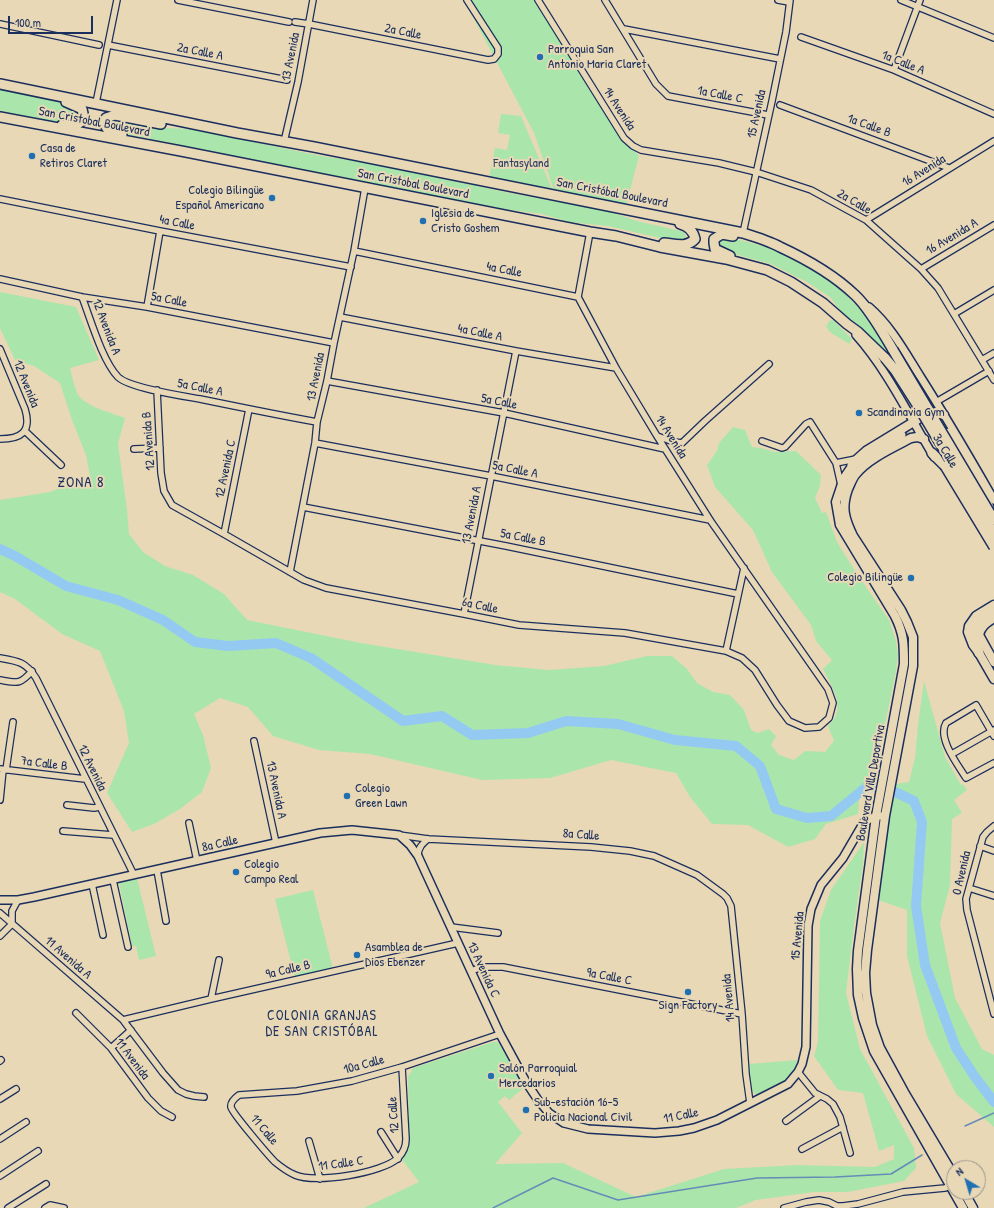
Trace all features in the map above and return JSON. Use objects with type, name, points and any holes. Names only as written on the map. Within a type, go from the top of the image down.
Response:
[{"type":"main road","name":"San Cristobal Boulevard","points":[[0,84],[284,142]]},
{"type":"main road","points":[[0,84],[75,105],[82,109],[84,118],[76,125],[70,126],[0,113]]},
{"type":"main road","points":[[181,151],[165,143],[114,134],[106,128],[104,123],[106,118],[115,115],[163,124],[186,123]]},
{"type":"main road","name":"San Cristobal Boulevard","points":[[0,116],[616,236],[660,247],[726,259],[768,270],[791,282],[813,296],[837,314],[847,324]]},
{"type":"main road","name":"San Cristóbal Boulevard","points":[[284,142],[743,233],[779,246],[805,260],[855,295],[873,318],[893,350],[992,516]]},
{"type":"main road","points":[[610,206],[642,216],[684,225],[690,228],[694,238],[691,243],[686,245],[616,236]]},
{"type":"main road","points":[[768,270],[757,264],[719,252],[715,249],[714,239],[722,234],[758,243],[779,246]]},
{"type":"main road","points":[[847,324],[858,332],[885,358],[895,370],[994,534]]},
{"type":"main road","name":"Boulevard Villa Deportiva","points":[[944,415],[935,413],[925,415],[866,451],[854,462],[848,471],[841,485],[836,502],[840,525],[901,610],[913,637],[913,666],[885,816],[866,958],[866,1017],[872,1025],[880,1048],[904,1092],[946,1163]]},
{"type":"main road","points":[[949,433],[980,484],[992,516]]},
{"type":"main road","points":[[854,462],[901,435]]},
{"type":"main road","name":"Boulevard Villa Deportiva","points":[[924,439],[917,437],[911,438],[872,460],[859,470],[854,476],[844,501],[844,512],[848,525],[863,558],[900,628],[903,640],[904,664],[876,816],[857,969],[858,995],[866,1017],[874,1051],[946,1175]]},
{"type":"main road","points":[[932,453],[945,466],[992,544]]},
{"type":"main road","points":[[994,605],[976,616],[969,626],[968,632],[972,645],[981,649],[994,662]]},
{"type":"main road","points":[[994,612],[979,621],[974,629],[974,638],[981,649],[994,679]]},
{"type":"main road","points":[[981,649],[979,635],[980,629],[984,624],[994,618]]},
{"type":"street","points":[[96,103],[117,0]]},
{"type":"street","name":"2a Calle","points":[[178,0],[309,24],[488,60],[494,59],[498,54],[498,48],[467,0]]},
{"type":"street","name":"13 Avenida","points":[[284,142],[298,82],[313,0]]},
{"type":"street","name":"14 Avenida","points":[[538,0],[624,138],[633,146]]},
{"type":"street","points":[[605,0],[624,30],[780,59]]},
{"type":"street","points":[[778,0],[790,1]]},
{"type":"street","points":[[901,0],[994,38]]},
{"type":"street","points":[[894,70],[920,0]]},
{"type":"street","name":"15 Avenida","points":[[743,233],[786,32],[790,1]]},
{"type":"street","points":[[0,24],[99,45]]},
{"type":"street","name":"1a Calle C","points":[[624,30],[656,84],[668,96],[768,115]]},
{"type":"street","name":"1a Calle A","points":[[801,37],[894,70],[994,114]]},
{"type":"street","name":"2a Calle A","points":[[108,45],[287,80]]},
{"type":"street","name":"1a Calle B","points":[[780,105],[950,168]]},
{"type":"street","name":"16 Avenida","points":[[866,220],[994,141]]},
{"type":"street","name":"2a Calle","points":[[633,146],[641,150],[719,163],[756,172],[811,190],[866,220],[921,269],[938,288],[994,380]]},
{"type":"street","name":"13 Avenida","points":[[290,572],[315,443],[317,422],[351,267],[365,188]]},
{"type":"street","name":"4a Calle","points":[[0,199],[351,267]]},
{"type":"street","name":"16 Avenida A","points":[[921,269],[994,225]]},
{"type":"street","points":[[147,307],[160,231]]},
{"type":"street","points":[[578,296],[590,232]]},
{"type":"street","name":"4a Calle","points":[[354,251],[578,296]]},
{"type":"street","name":"5a Calle","points":[[0,279],[82,297],[147,307],[334,343]]},
{"type":"street","points":[[954,314],[994,290]]},
{"type":"street","name":"3a Calle","points":[[855,295],[877,314],[889,328],[944,415],[994,500]]},
{"type":"street","name":"14 Avenida","points":[[578,296],[616,368],[657,436],[710,520],[744,568]]},
{"type":"street","name":"12 Avenida A","points":[[82,297],[103,353],[112,370],[119,379],[126,383]]},
{"type":"street","name":"4a Calle A","points":[[340,317],[516,351],[616,368]]},
{"type":"street","name":"3a Calle","points":[[847,324],[878,363],[932,453],[992,544],[994,554]]},
{"type":"street","name":"12 Avenida","points":[[0,349],[28,418],[26,429]]},
{"type":"street","name":"13 Avenida A","points":[[464,614],[516,351]]},
{"type":"street","points":[[982,360],[994,352]]},
{"type":"street","points":[[657,436],[682,443],[769,364]]},
{"type":"street","points":[[936,402],[989,371]]},
{"type":"street","name":"5a Calle","points":[[327,380],[504,414],[665,449]]},
{"type":"street","name":"5a Calle A","points":[[126,383],[317,422]]},
{"type":"street","points":[[905,406],[916,401],[921,396],[925,384]]},
{"type":"street","name":"12 Avenida B","points":[[157,390],[164,491]]},
{"type":"street","name":"12 Avenida C","points":[[224,534],[250,409]]},
{"type":"street","points":[[762,441],[782,448],[786,447],[806,424],[810,422],[836,463],[841,485]]},
{"type":"street","points":[[0,439],[12,439],[26,429],[61,464]]},
{"type":"street","name":"5a Calle A","points":[[315,443],[491,476],[710,520]]},
{"type":"street","points":[[134,449],[160,448]]},
{"type":"street","points":[[836,463],[854,462]]},
{"type":"street","name":"6a Calle","points":[[164,491],[172,505],[304,580],[326,588],[519,626],[625,633],[726,651],[742,658],[754,670],[776,705],[789,720],[805,728],[819,727],[829,718],[833,703],[828,689],[744,568]]},
{"type":"street","name":"5a Calle B","points":[[303,507],[738,594]]},
{"type":"street","points":[[726,651],[744,568]]},
{"type":"street","points":[[0,658],[18,661],[32,671],[19,682],[0,680]]},
{"type":"street","name":"12 Avenida","points":[[32,671],[134,875]]},
{"type":"street","points":[[952,754],[993,732],[976,705],[946,723],[944,726],[945,739],[952,754],[966,778],[994,763]]},
{"type":"street","points":[[0,800],[3,770],[14,722]]},
{"type":"street","name":"13 Avenida A","points":[[254,741],[276,843]]},
{"type":"street","name":"7a Calle B","points":[[3,770],[85,779]]},
{"type":"street","points":[[67,805],[94,808],[99,807]]},
{"type":"street","points":[[876,816],[885,816]]},
{"type":"street","name":"15 Avenida","points":[[802,1064],[806,1047],[808,926],[811,909],[821,885],[843,858],[864,822],[876,816]]},
{"type":"street","points":[[189,823],[198,861]]},
{"type":"street","name":"0 Avenida","points":[[994,826],[983,837],[966,899],[967,910],[994,1014]]},
{"type":"street","name":"8a Calle","points":[[0,900],[18,900],[320,833],[352,830],[428,839],[591,847],[630,851],[654,856],[697,875],[723,894]]},
{"type":"street","points":[[63,831],[113,835]]},
{"type":"street","name":"13 Avenida C","points":[[399,835],[410,845],[418,856],[500,1034],[526,1082],[549,1113]]},
{"type":"street","points":[[418,856],[418,851],[422,844],[428,839]]},
{"type":"street","points":[[980,846],[994,851]]},
{"type":"street","points":[[157,870],[166,921]]},
{"type":"street","points":[[113,880],[128,947]]},
{"type":"street","points":[[92,884],[103,935]]},
{"type":"street","points":[[969,888],[994,896]]},
{"type":"street","name":"14 Avenida","points":[[723,894],[731,906],[750,1103]]},
{"type":"street","points":[[0,936],[12,924],[12,911],[18,900]]},
{"type":"street","name":"11 Avenida A","points":[[0,913],[123,1020]]},
{"type":"street","points":[[451,927],[498,932]]},
{"type":"street","name":"9a Calle B","points":[[123,1020],[458,943]]},
{"type":"street","points":[[211,999],[219,960]]},
{"type":"street","name":"9a Calle C","points":[[471,971],[482,967],[503,967],[742,1014]]},
{"type":"street","name":"11 Avenida","points":[[76,1013],[111,1048],[148,1098],[161,1111],[172,1117]]},
{"type":"street","points":[[123,1020],[163,1073],[178,1090],[186,1094],[204,1097]]},
{"type":"street","points":[[111,1048],[131,1030]]},
{"type":"street","name":"10a Calle","points":[[232,1102],[239,1095],[297,1091],[352,1081],[402,1067],[500,1034]]},
{"type":"street","name":"11 Calle","points":[[549,1113],[564,1123],[588,1129],[655,1133],[679,1131],[694,1128],[717,1120],[788,1084],[798,1072],[802,1064]]},
{"type":"street","name":"12 Calle","points":[[398,1159],[406,1146],[402,1067]]},
{"type":"street","points":[[798,1072],[815,1093],[833,1104],[840,1117],[850,1153]]},
{"type":"street","points":[[0,1099],[16,1089]]},
{"type":"street","points":[[786,1121],[820,1096]]},
{"type":"street","name":"11 Calle","points":[[232,1102],[231,1107],[237,1117],[274,1161],[286,1170]]},
{"type":"street","points":[[0,1139],[26,1122]]},
{"type":"street","points":[[802,1149],[843,1127]]},
{"type":"street","points":[[381,1132],[398,1159]]},
{"type":"street","points":[[309,1141],[320,1179]]},
{"type":"street","points":[[0,1176],[38,1152]]},
{"type":"street","name":"11 Calle C","points":[[286,1170],[296,1176],[305,1178],[320,1179],[344,1177],[384,1167],[398,1159]]},
{"type":"street","points":[[8,1208],[46,1184]]},
{"type":"street","points":[[784,1208],[819,1200],[837,1206],[843,1206],[858,1204],[903,1192],[946,1188]]},
{"type":"street","points":[[45,1208],[50,1205],[64,1208]]},
{"type":"green space","points":[[464,0],[539,0],[623,138],[639,156],[625,209],[556,196],[534,133]]},
{"type":"green space","points":[[0,87],[78,106],[84,121],[62,123],[0,111]]},
{"type":"green space","name":"Fantasyland","points":[[501,114],[521,116],[552,189],[489,178],[495,148],[507,150],[510,135],[498,133]]},
{"type":"green space","points":[[120,118],[167,128],[191,129],[321,156],[363,162],[510,193],[608,211],[637,221],[685,232],[686,240],[677,242],[608,226],[569,222],[542,214],[432,200],[186,150],[170,143],[118,133],[111,127],[111,122],[114,119]]},
{"type":"green space","points":[[729,239],[740,240],[778,250],[798,260],[835,284],[864,313],[893,358],[891,359],[848,321],[830,297],[807,282],[771,264],[727,252],[722,249],[718,241]]},
{"type":"green space","points":[[0,292],[76,307],[99,360],[70,368],[77,393],[85,402],[125,418],[118,444],[129,534],[143,552],[165,566],[193,575],[224,594],[247,620],[361,643],[495,665],[549,670],[604,666],[647,656],[672,656],[687,669],[697,683],[713,692],[730,695],[744,710],[751,730],[758,733],[769,729],[776,736],[771,745],[779,755],[794,760],[805,751],[825,752],[834,741],[828,726],[836,715],[837,704],[834,692],[823,669],[832,660],[816,641],[811,625],[772,572],[753,530],[715,487],[707,465],[717,451],[719,443],[733,427],[745,430],[752,447],[775,452],[796,451],[821,475],[820,486],[815,498],[822,513],[826,512],[837,542],[889,620],[898,653],[896,671],[873,775],[860,790],[858,814],[826,824],[815,839],[788,847],[748,825],[712,824],[690,797],[676,773],[611,760],[550,778],[482,780],[370,754],[319,750],[273,736],[248,707],[220,698],[194,714],[203,735],[211,768],[202,792],[180,809],[154,824],[132,832],[107,793],[129,743],[124,711],[100,651],[62,634],[15,599],[0,592],[0,500],[50,492],[90,475],[86,455],[72,420],[60,383],[34,366],[15,360],[0,328]]},
{"type":"green space","points":[[833,320],[852,339],[849,344],[830,332],[826,327],[829,321]]},
{"type":"green space","points":[[924,681],[945,757],[961,785],[963,784],[967,790],[954,800],[962,813],[952,819],[950,885],[940,923],[955,998],[982,1049],[994,1055],[994,1127],[956,1094],[927,1036],[907,956],[907,910],[878,900],[890,805],[896,784],[909,782],[915,758]]},
{"type":"green space","points":[[864,842],[863,863],[846,993],[860,1049],[914,1148],[916,1168],[904,1181],[848,1192],[814,1192],[756,1200],[736,1208],[364,1208],[419,1182],[401,1158],[408,1146],[409,1139],[408,1077],[413,1068],[493,1042],[498,1042],[525,1087],[509,1100],[505,1096],[498,1102],[522,1133],[495,1164],[563,1163],[636,1197],[724,1169],[797,1165],[875,1167],[894,1159],[894,1145],[879,1151],[863,1093],[838,1090],[814,1056],[818,1042],[820,921],[831,890]]},
{"type":"green space","points":[[137,878],[156,956],[139,960],[136,946],[132,946],[119,883]]},
{"type":"green space","points":[[313,890],[333,969],[295,978],[275,899]]},
{"type":"green space","points":[[798,1060],[792,1073],[787,1079],[770,1092],[756,1095],[751,1089],[749,1064]]},
{"type":"waterway","points":[[0,549],[15,556],[66,586],[118,600],[163,620],[195,642],[228,646],[276,643],[311,658],[403,721],[442,716],[472,735],[528,733],[566,721],[618,724],[675,740],[736,746],[760,766],[776,809],[807,818],[831,816],[865,788],[873,787]]},
{"type":"waterway","points":[[893,791],[914,801],[922,822],[916,906],[925,965],[956,1048],[994,1102]]},
{"type":"waterway","points":[[965,1126],[994,1113]]},
{"type":"waterway","points":[[493,1208],[553,1178],[618,1200],[757,1178],[835,1177],[891,1174],[922,1155]]},
{"type":"tunnel","points":[[901,435],[926,426],[939,426],[949,433]]},
{"type":"place","name":"Parroquia San Antonio Maria Claret","points":[[540,57]]},
{"type":"place","name":"Casa de Retiros Claret","points":[[32,156]]},
{"type":"place","name":"Colegio Bilingüe Español Americano","points":[[272,198]]},
{"type":"place","name":"Iglesia de Cristo Goshem","points":[[423,221]]},
{"type":"place","name":"Scandinavia Gym","points":[[859,413]]},
{"type":"place","name":"Colegio Bilingüe","points":[[911,578]]},
{"type":"place","name":"Colegio Green Lawn","points":[[347,796]]},
{"type":"place","name":"Colegio Campo Real","points":[[236,872]]},
{"type":"place","name":"Asamblea de Dios Ebenzer","points":[[357,955]]},
{"type":"place","name":"Sign Factory","points":[[688,992]]},
{"type":"place","name":"Salón Parroquial Mercedarios","points":[[491,1076]]},
{"type":"place","name":"Sub-estación 16-5 Policía Nacional Civil","points":[[526,1110]]},
{"type":"district","name":"ZONA 8","points":[[81,483]]},
{"type":"district","name":"COLONIA GRANJAS DE SAN CRISTÓBAL","points":[[322,1024]]}]
